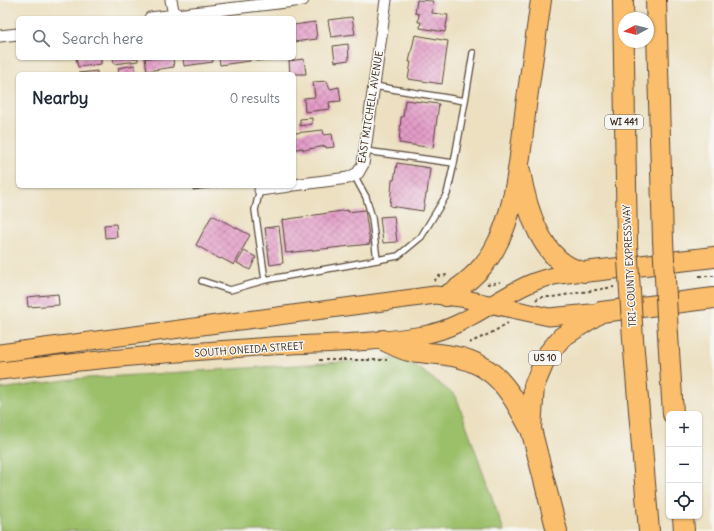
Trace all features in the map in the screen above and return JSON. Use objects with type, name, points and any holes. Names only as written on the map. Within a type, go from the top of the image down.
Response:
[{"type":"highway","points":[[446,296],[473,277],[495,249],[508,216],[519,165],[541,0]]},
{"type":"highway","name":"TRI-COUNTY EXPRESSWAY","points":[[623,0],[627,244],[633,339],[649,531]]},
{"type":"highway","points":[[656,0],[664,240],[673,411]]},
{"type":"highway","points":[[519,165],[531,213],[545,243],[563,264],[575,270],[584,272]]},
{"type":"highway","points":[[705,258],[714,248]]},
{"type":"highway","name":"SOUTH ONEIDA STREET","points":[[584,272],[705,258]]},
{"type":"highway","points":[[601,312],[706,299],[714,310]]},
{"type":"highway","name":"US 10","points":[[557,531],[531,429],[534,386],[547,355],[562,338],[601,312]]},
{"type":"highway","points":[[383,340],[406,350],[456,356],[483,366],[499,378],[531,429]]},
{"type":"highway","points":[[683,519],[684,531]]},
{"type":"main road","name":"SOUTH ONEIDA STREET","points":[[0,371],[120,358],[258,347],[383,340],[439,331],[467,319],[491,304],[538,280],[584,272]]},
{"type":"main road","points":[[0,353],[424,296],[446,296],[549,317],[601,312]]},
{"type":"street","points":[[171,0],[174,15]]},
{"type":"street","points":[[166,16],[303,0]]},
{"type":"street","name":"EAST MITCHELL AVENUE","points":[[296,185],[348,178],[358,173],[363,164],[386,0]]},
{"type":"street","points":[[0,36],[16,34]]},
{"type":"lane","points":[[202,281],[230,290],[265,280],[398,256],[421,237],[447,194],[454,163],[473,53]]},
{"type":"lane","points":[[374,86],[465,100]]},
{"type":"lane","points":[[365,151],[454,163]]},
{"type":"lane","points":[[354,175],[366,197],[372,218],[377,260]]},
{"type":"lane","points":[[259,188],[256,210],[265,280]]},
{"type":"path","points":[[482,282],[491,285],[504,280]]},
{"type":"path","points":[[466,344],[492,333],[513,318]]},
{"type":"path","points":[[312,360],[394,360]]},
{"type":"green space","points":[[405,358],[456,396],[504,531],[0,531],[0,389],[73,379]]},
{"type":"building","points":[[417,0],[433,1],[432,13],[448,15],[445,32],[420,28],[421,22],[418,22],[419,14],[415,13]]},
{"type":"building","points":[[352,17],[355,34],[331,37],[328,20]]},
{"type":"building","points":[[315,22],[317,39],[296,42],[296,25]]},
{"type":"building","points":[[415,35],[448,41],[442,84],[408,79],[411,62],[409,62]]},
{"type":"building","points":[[348,44],[349,60],[335,62],[333,46]]},
{"type":"building","points":[[304,59],[306,74],[296,74],[296,72],[290,72],[289,61]]},
{"type":"building","points":[[76,60],[101,60],[101,64],[78,67]]},
{"type":"building","points":[[113,60],[138,60],[138,61],[114,64]]},
{"type":"building","points":[[145,60],[173,60],[174,67],[147,71]]},
{"type":"building","points":[[183,60],[212,60],[213,62],[184,66]]},
{"type":"building","points":[[219,60],[250,61],[220,65]]},
{"type":"building","points":[[135,65],[136,72],[119,72],[118,68]]},
{"type":"building","points":[[327,81],[330,89],[339,87],[341,101],[329,102],[330,109],[305,112],[304,98],[315,97],[313,82]]},
{"type":"building","points":[[405,100],[439,104],[433,148],[399,143],[401,117],[403,117]]},
{"type":"building","points":[[312,118],[312,124],[300,126],[300,119]]},
{"type":"building","points":[[323,130],[324,135],[332,134],[334,147],[326,148],[326,146],[303,150],[303,148],[296,149],[296,133]]},
{"type":"building","points":[[397,163],[430,168],[427,194],[423,211],[390,206],[392,180],[394,180]]},
{"type":"building","points":[[193,188],[210,188],[193,190]]},
{"type":"building","points":[[348,210],[348,212],[365,210],[370,244],[286,253],[282,220]]},
{"type":"building","points":[[212,215],[250,235],[234,265],[221,258],[220,259],[196,245]]},
{"type":"building","points":[[394,216],[397,242],[383,243],[380,217]]},
{"type":"building","points":[[116,224],[117,237],[105,238],[104,225]]},
{"type":"building","points":[[279,226],[283,263],[270,265],[265,228]]},
{"type":"building","points":[[244,251],[256,257],[250,270],[237,263]]},
{"type":"building","points":[[58,294],[59,305],[28,307],[27,297]]}]
